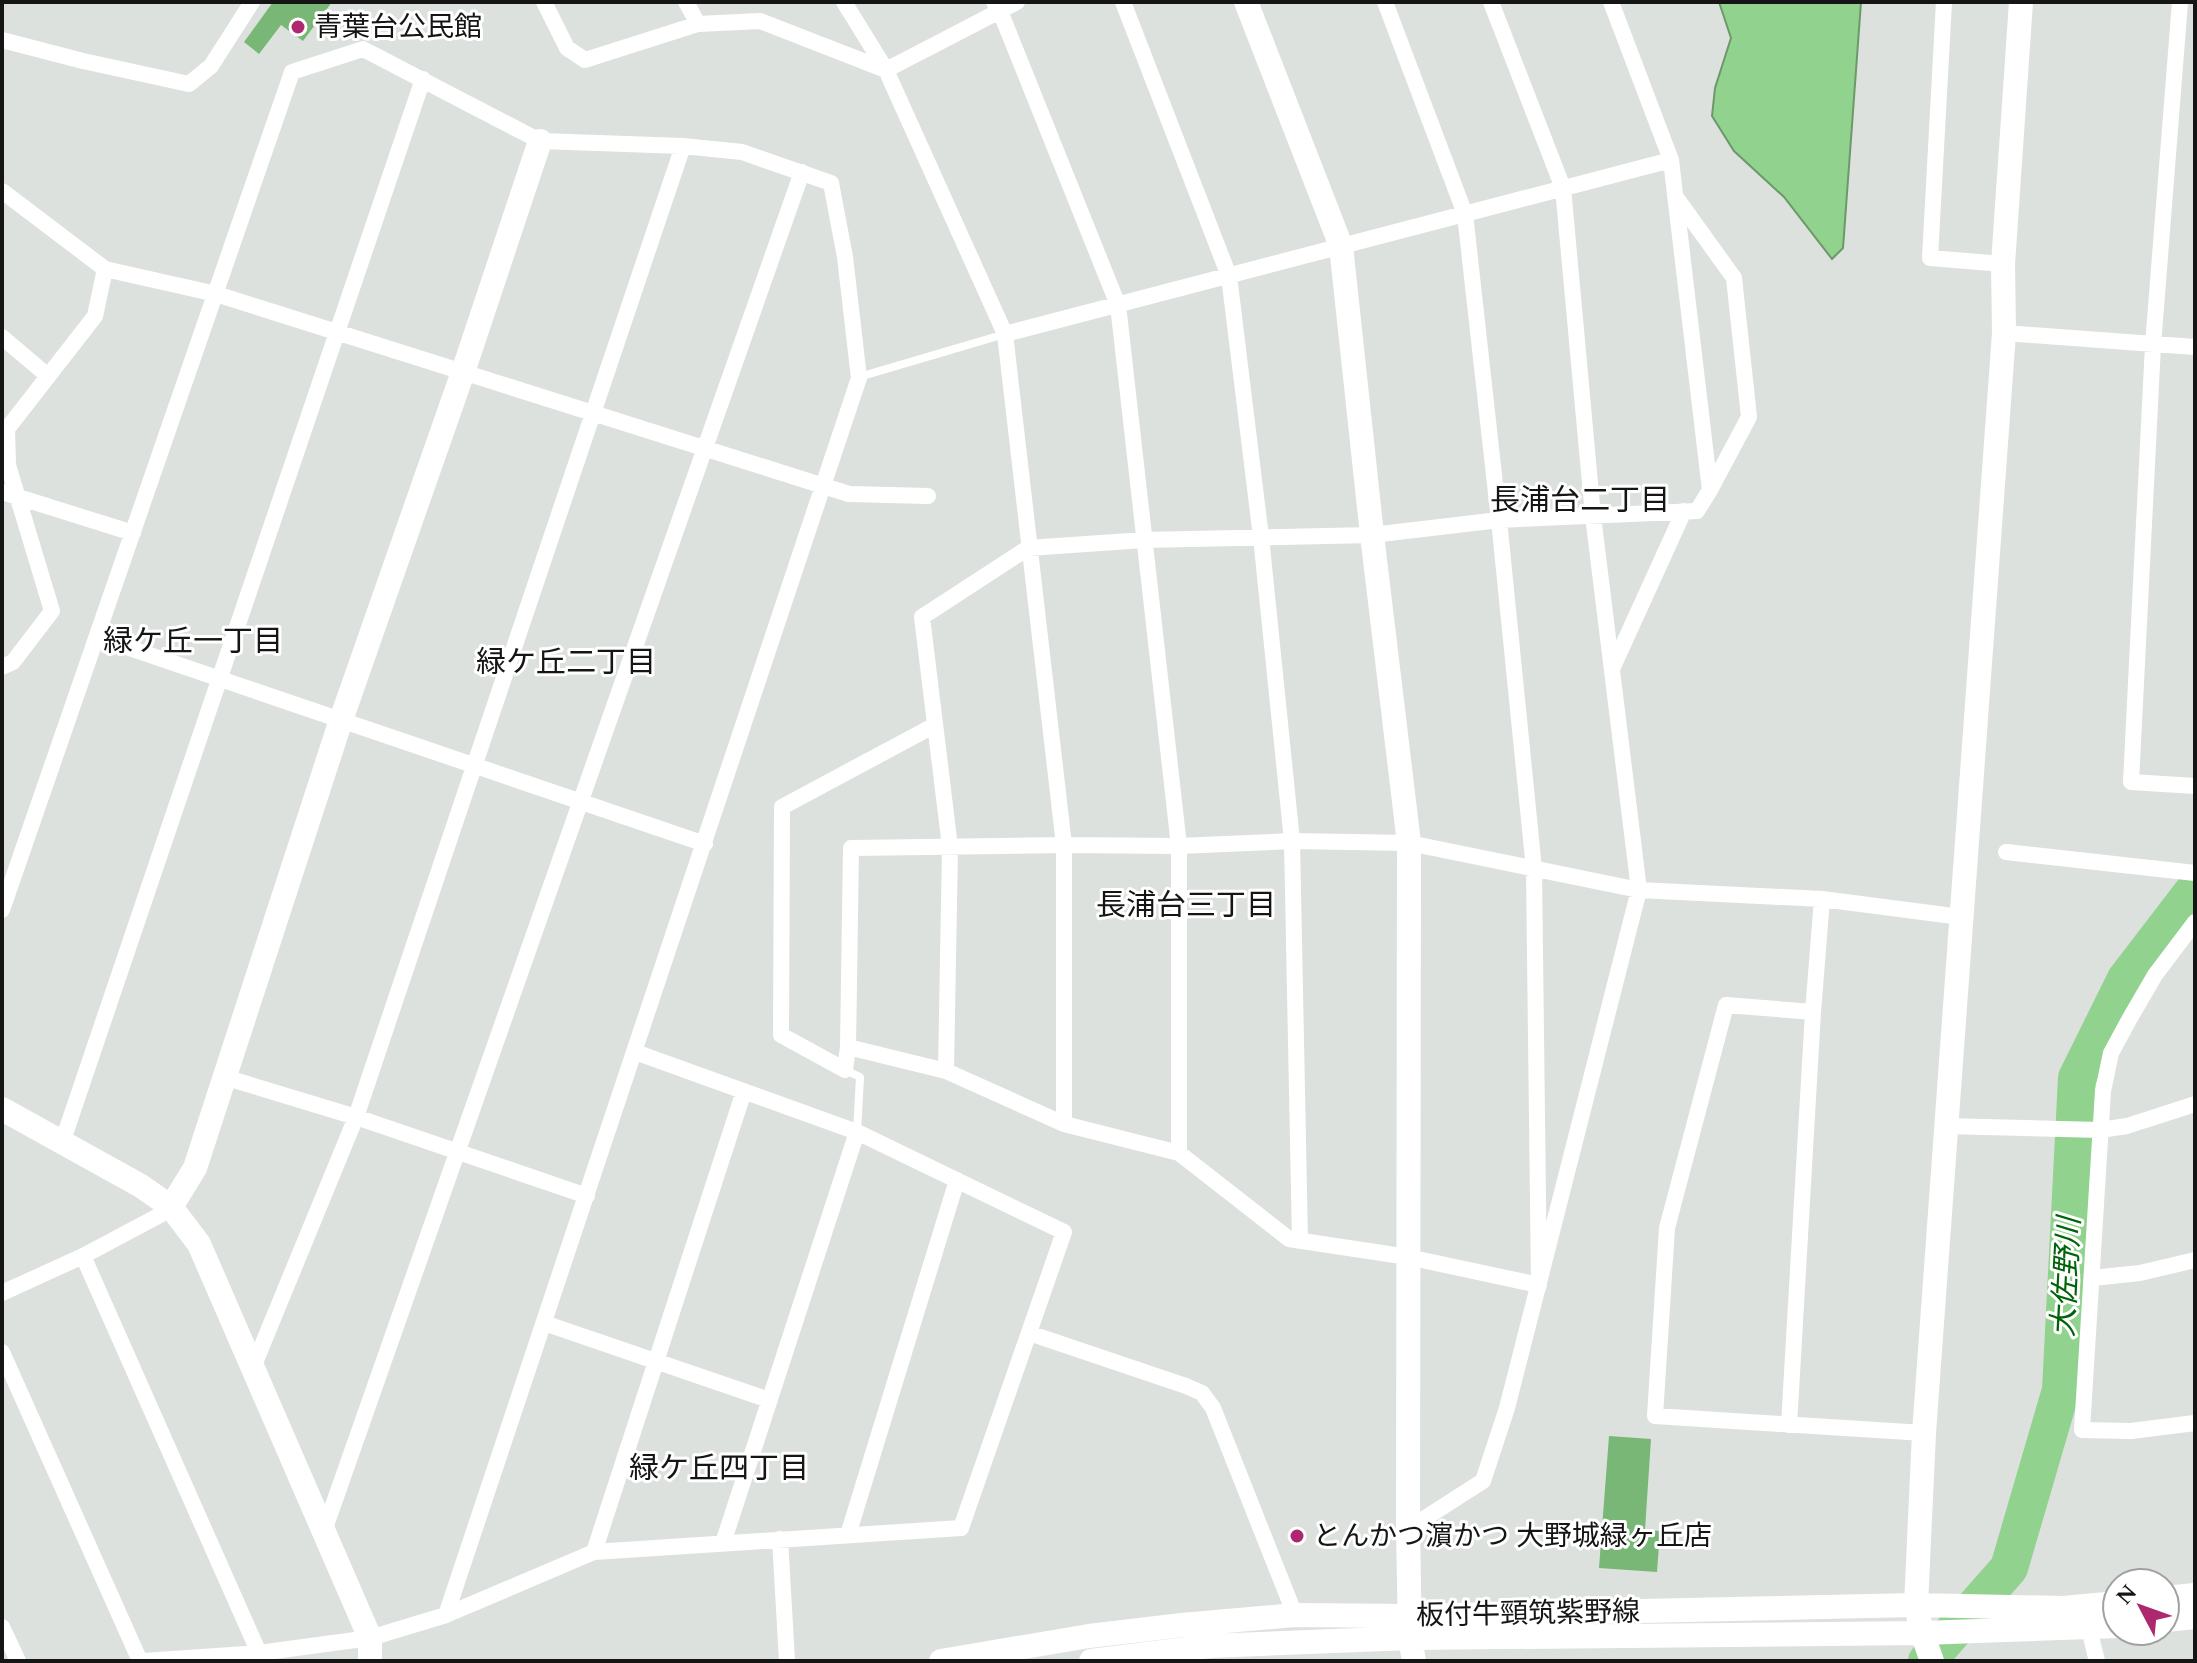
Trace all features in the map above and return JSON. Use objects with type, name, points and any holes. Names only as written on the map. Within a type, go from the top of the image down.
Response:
[{"type":"street","points":[[2,40],[189,84],[211,66],[252,2]]},
{"type":"street","points":[[544,2],[567,48],[585,60],[698,24],[760,21],[886,70]]},
{"type":"street","points":[[686,2],[698,24]]},
{"type":"street","points":[[844,2],[886,70],[1005,334],[1064,845],[1064,1124]]},
{"type":"street","points":[[886,70],[997,6],[1017,2]]},
{"type":"street","points":[[1123,2],[1229,276],[1261,537],[1292,841],[1300,1241]]},
{"type":"street","points":[[1246,2],[1341,246],[1409,843],[1408,1529],[1411,1639]]},
{"type":"street","points":[[1385,2],[1465,214],[1534,869],[1539,1285]]},
{"type":"street","points":[[1408,1529],[1483,1481],[1507,1408],[1639,890],[1593,516],[1563,188],[1491,2]]},
{"type":"street","points":[[1611,2],[1671,160],[1710,490]]},
{"type":"street","points":[[1944,2],[1930,258],[2003,264]]},
{"type":"street","points":[[1932,1661],[1916,1605],[1924,1433],[2004,333],[2003,264],[2021,2]]},
{"type":"street","points":[[2180,2],[2153,345],[2131,782],[2195,786]]},
{"type":"street","points":[[997,6],[1118,305],[1179,846],[1179,1153]]},
{"type":"street","points":[[2,910],[292,72],[363,49],[540,141],[683,146],[742,152],[831,183],[845,257],[859,378],[446,1615]]},
{"type":"street","points":[[62,1143],[423,79]]},
{"type":"street","points":[[2,1293],[83,1256],[160,1215],[171,1207],[195,1168],[341,720],[540,141]]},
{"type":"street","points":[[252,1370],[356,1117],[683,146]]},
{"type":"street","points":[[1005,334],[1671,160]]},
{"type":"street","points":[[324,1531],[802,172]]},
{"type":"street","points":[[2,191],[105,269],[216,294],[849,494],[928,496]]},
{"type":"street","points":[[946,1071],[950,847],[922,617],[1028,548],[1144,540],[1372,535],[1499,520],[1697,511],[1749,417],[1734,278],[1674,195]]},
{"type":"street","points":[[2,667],[13,662],[52,611],[10,494],[7,429],[95,316],[105,269]]},
{"type":"street","points":[[2004,333],[2195,347]]},
{"type":"street","points":[[2,337],[48,376]]},
{"type":"street","points":[[10,494],[133,533]]},
{"type":"street","points":[[1612,669],[1684,511]]},
{"type":"street","points":[[97,637],[705,844]]},
{"type":"street","points":[[935,725],[782,807],[781,1035],[845,1070],[851,848],[1179,846],[1292,841],[1409,843],[1639,890],[1822,899],[1961,917]]},
{"type":"street","points":[[2006,852],[2195,873]]},
{"type":"street","points":[[1789,1425],[1822,899]]},
{"type":"street","points":[[2195,922],[2155,975],[2111,1053],[2103,1091],[2082,1430],[2131,1431],[2195,1423]]},
{"type":"street","points":[[1813,1012],[1726,1005],[1667,1228],[1655,1416],[1924,1433]]},
{"type":"street","points":[[848,1047],[946,1071],[1064,1124],[1179,1153],[1289,1239],[1408,1257],[1539,1285]]},
{"type":"street","points":[[2,1352],[142,1661],[370,1650],[594,1552],[961,1528],[1064,1232],[857,1132],[635,1052]]},
{"type":"street","points":[[224,1077],[356,1117],[587,1196]]},
{"type":"street","points":[[594,1552],[744,1091]]},
{"type":"street","points":[[1945,1126],[2100,1130],[2139,1123],[2195,1104]]},
{"type":"street","points":[[2,1109],[141,1186],[171,1207],[199,1244],[324,1531],[370,1650]]},
{"type":"street","points":[[723,1543],[857,1132]]},
{"type":"street","points":[[848,1535],[957,1180]]},
{"type":"street","points":[[83,1256],[259,1653]]},
{"type":"street","points":[[2092,1278],[2140,1273],[2195,1260]]},
{"type":"street","points":[[544,1323],[769,1400]]},
{"type":"street","points":[[1029,1333],[1202,1393],[1213,1408],[1295,1615]]},
{"type":"street","points":[[780,1539],[787,1661]]},
{"type":"street","name":"板付牛頸筑紫野線","points":[[941,1661],[1089,1636],[1295,1615],[1411,1639],[1916,1605],[2063,1608],[2101,1604]]},
{"type":"street","points":[[2,1627],[18,1661]]},
{"type":"street","name":"板付牛頸筑紫野線","points":[[1091,1661],[1210,1646],[1411,1639],[2101,1628]]},
{"type":"street","points":[[2089,1629],[2097,1661]]},
{"type":"lane","points":[[859,378],[1005,334]]},
{"type":"lane","points":[[845,1070],[860,1077],[857,1132]]},
{"type":"shaded area","points":[[1719,2],[1861,2],[1843,248],[1832,259],[1784,197],[1734,151],[1712,116],[1715,88],[1731,38]]},
{"type":"building","name":"青葉台公民館","points":[[273,2],[332,2],[303,41],[281,25],[259,54],[244,42]]},
{"type":"building","points":[[1609,1436],[1651,1439],[1645,1530],[1660,1531],[1657,1572],[1599,1568]]},
{"type":"waterway","name":"大佐野川","points":[[1927,1661],[2009,1568],[2061,1390],[2077,1078],[2126,979],[2195,889]]},
{"type":"place","name":"青葉台公民館","points":[[298,27]]},
{"type":"place","name":"とんかつ濵かつ 大野城緑ヶ丘店","points":[[1297,1536]]},
{"type":"district","name":"長浦台二丁目","points":[[1580,501]]},
{"type":"district","name":"緑ケ丘一丁目","points":[[193,642]]},
{"type":"district","name":"緑ケ丘二丁目","points":[[566,663]]},
{"type":"district","name":"長浦台三丁目","points":[[1186,906]]},
{"type":"district","name":"緑ケ丘四丁目","points":[[719,1469]]}]
